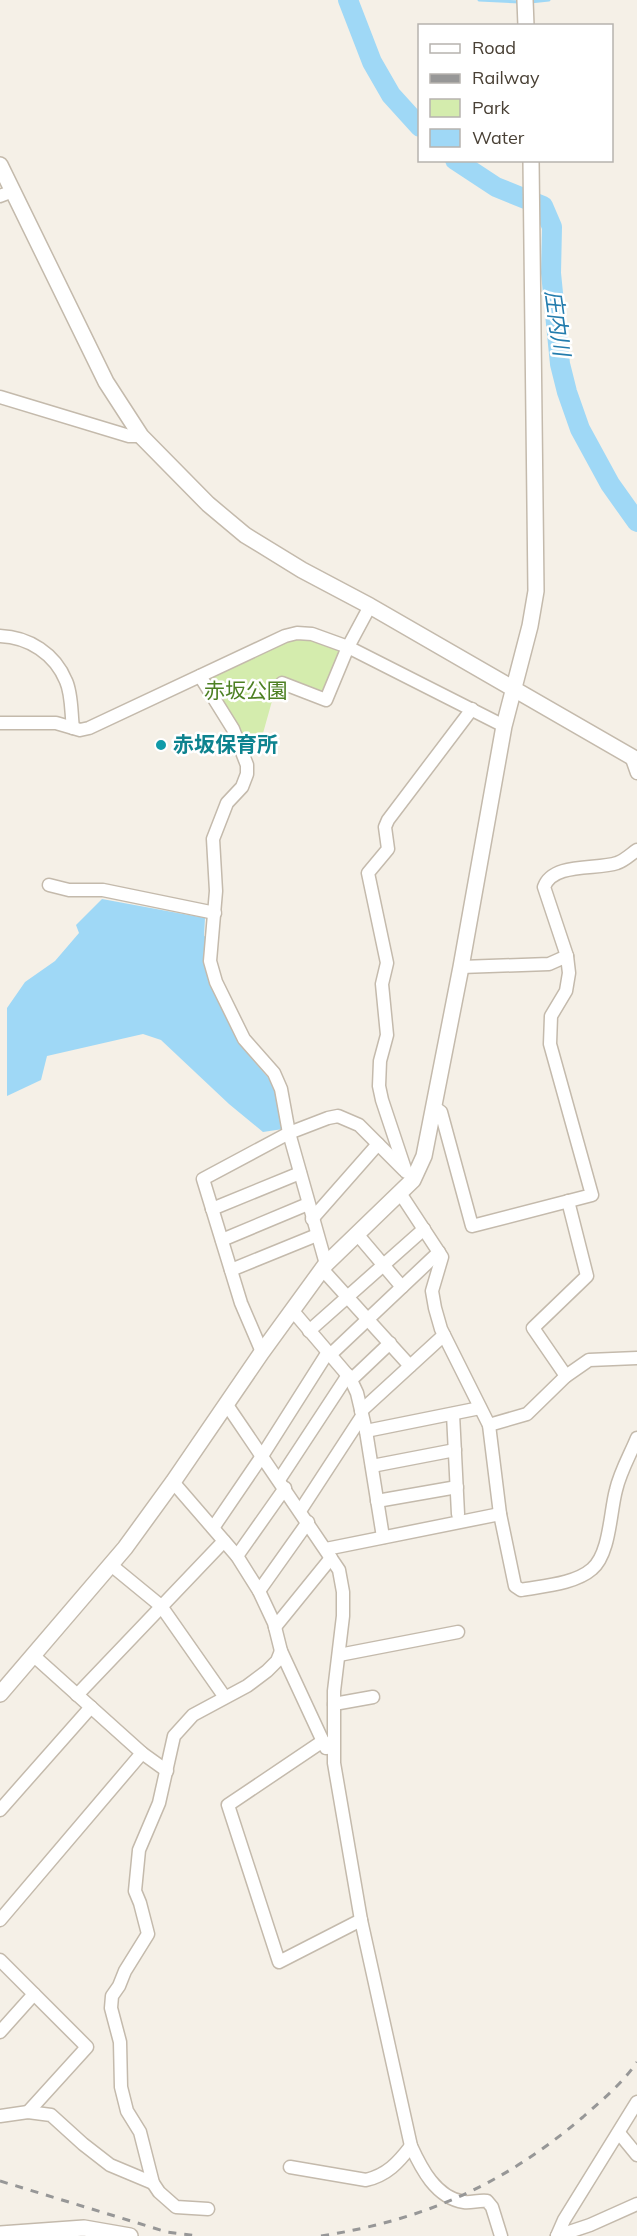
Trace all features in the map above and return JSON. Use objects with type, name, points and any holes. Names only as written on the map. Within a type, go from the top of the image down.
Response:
[{"type":"street","points":[[525,0],[526,24]]},
{"type":"street","points":[[0,1694],[111,1565],[174,1482],[262,1352],[324,1267],[400,1193],[424,1156],[461,968],[504,726],[530,626],[536,591],[531,162]]},
{"type":"street","points":[[0,165],[6,194],[106,382],[141,436],[207,504],[245,535],[302,570],[370,606],[634,758],[637,773]]},
{"type":"street","points":[[0,397],[129,436],[141,436]]},
{"type":"street","points":[[282,683],[326,700],[348,647],[370,606]]},
{"type":"street","points":[[0,723],[56,723],[80,730],[89,728],[285,636],[297,633],[312,634],[348,647],[504,726]]},
{"type":"street","points":[[0,636],[15,636],[36,645],[56,664],[67,682],[73,728]]},
{"type":"street","points":[[200,676],[233,729],[247,765],[242,787],[227,803],[213,839],[215,913],[210,961],[216,982],[244,1039],[274,1073],[281,1089],[289,1133],[324,1267],[347,1297],[369,1318],[410,1366]]},
{"type":"street","points":[[409,1176],[379,1086],[380,1061],[387,1035],[382,984],[387,963],[368,873],[388,849],[385,827],[388,820],[472,709]]},
{"type":"street","points":[[434,1107],[441,1112],[472,1226],[592,1195],[550,1044],[551,1016],[567,991],[569,973],[567,956],[544,887],[546,880],[551,876],[576,868],[618,863],[637,850]]},
{"type":"street","points":[[49,885],[69,890],[103,890],[215,913]]},
{"type":"street","points":[[461,968],[549,964],[567,956]]},
{"type":"street","points":[[262,1352],[241,1303],[202,1179],[289,1133],[338,1116],[359,1125],[409,1176]]},
{"type":"street","points":[[312,1219],[378,1144]]},
{"type":"street","points":[[212,1209],[300,1173]]},
{"type":"street","points":[[400,1193],[442,1257],[432,1291],[435,1308],[444,1335],[489,1425],[500,1514],[515,1586],[521,1590],[581,1576],[593,1568],[603,1551],[616,1488],[637,1438]]},
{"type":"street","points":[[566,1376],[533,1328],[587,1276],[568,1201]]},
{"type":"street","points":[[222,1240],[308,1204]]},
{"type":"street","points":[[309,1330],[424,1229]]},
{"type":"street","points":[[357,1234],[402,1287]]},
{"type":"street","points":[[231,1270],[317,1235]]},
{"type":"street","points":[[213,1528],[329,1354],[439,1252]]},
{"type":"street","points":[[292,1310],[350,1378],[366,1431],[383,1537]]},
{"type":"street","points":[[300,1511],[361,1413],[444,1335]]},
{"type":"street","points":[[237,1556],[350,1378],[390,1343]]},
{"type":"street","points":[[489,1425],[526,1414],[566,1376],[589,1360],[637,1358]]},
{"type":"street","points":[[227,1405],[339,1570],[344,1616],[334,1704],[334,1763],[361,1920],[411,2146],[432,2184],[464,2202],[487,2200],[492,2206],[501,2236]]},
{"type":"street","points":[[366,1431],[480,1408]]},
{"type":"street","points":[[453,1414],[458,1514]]},
{"type":"street","points":[[372,1466],[455,1450]]},
{"type":"street","points":[[174,1482],[237,1556],[259,1591],[275,1628],[281,1651],[334,1763]]},
{"type":"street","points":[[377,1501],[457,1487]]},
{"type":"street","points":[[275,1628],[328,1553],[383,1537],[500,1514]]},
{"type":"street","points":[[259,1591],[308,1522]]},
{"type":"street","points":[[77,1695],[224,1541]]},
{"type":"street","points":[[111,1565],[161,1606],[225,1696]]},
{"type":"street","points":[[339,1655],[458,1632]]},
{"type":"street","points":[[208,2210],[176,2207],[159,2192],[153,2183],[140,2132],[127,2111],[121,2087],[120,2042],[111,2008],[112,1996],[148,1934],[135,1892],[139,1850],[159,1803],[174,1736],[193,1715],[247,1686],[267,1671],[277,1661],[281,1651]]},
{"type":"street","points":[[34,1656],[142,1753],[167,1771]]},
{"type":"street","points":[[334,1704],[373,1697]]},
{"type":"street","points":[[0,1810],[91,1707]]},
{"type":"street","points":[[323,1742],[228,1805],[279,1962],[361,1920]]},
{"type":"street","points":[[0,1920],[142,1753]]},
{"type":"street","points":[[0,1960],[87,2047],[28,2112]]},
{"type":"street","points":[[0,2032],[34,1994]]},
{"type":"street","points":[[557,2236],[564,2220],[637,2102]]},
{"type":"street","points":[[0,2116],[28,2112],[51,2115],[110,2165],[153,2183]]},
{"type":"street","points":[[619,2133],[637,2155]]},
{"type":"street","points":[[290,2167],[366,2180],[378,2177],[390,2170],[411,2146]]},
{"type":"street","points":[[557,2236],[590,2225],[637,2204]]},
{"type":"street","points":[[0,2234],[30,2234],[84,2228],[130,2236]]},
{"type":"green space","name":"赤坂公園","points":[[309,637],[345,650],[325,695],[279,676],[260,744],[246,749],[207,678],[291,640]]},
{"type":"water","points":[[102,899],[205,918],[204,936],[207,937],[208,978],[240,1045],[271,1081],[278,1093],[283,1129],[263,1132],[229,1104],[161,1040],[143,1034],[47,1056],[41,1080],[7,1096],[7,1008],[25,982],[55,961],[79,933],[76,925]]},
{"type":"waterway","name":"庄内川","points":[[348,0],[372,62],[391,95],[418,125]]},
{"type":"waterway","points":[[479,0],[520,2]]},
{"type":"waterway","points":[[530,2],[549,0]]},
{"type":"waterway","name":"庄内川","points":[[458,162],[496,187],[543,206],[552,227],[551,273],[560,364],[567,392],[580,429],[610,484],[637,522]]},
{"type":"railway","points":[[321,2236],[359,2229],[428,2209],[492,2180],[523,2162],[583,2117],[618,2085],[637,2062]]},
{"type":"railway","points":[[0,2181],[167,2232],[198,2236]]},
{"type":"place","name":"赤坂保育所","points":[[161,745]]}]
